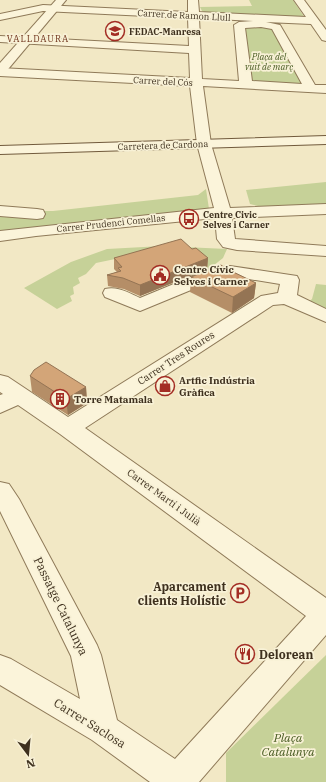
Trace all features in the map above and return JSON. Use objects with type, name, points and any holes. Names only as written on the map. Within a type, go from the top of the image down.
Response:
[{"type":"street","points":[[193,0],[196,82],[204,144],[223,212],[226,239],[229,243],[237,245],[326,252]]},
{"type":"street","points":[[299,0],[326,38]]},
{"type":"street","points":[[0,72],[58,4]]},
{"type":"street","name":"Carrer de Ramon Llull","points":[[0,16],[58,4],[193,16],[313,21]]},
{"type":"street","points":[[246,85],[239,25],[261,24],[276,27],[311,88]]},
{"type":"street","points":[[0,38],[194,50]]},
{"type":"street","name":"Carrer del Cós","points":[[0,72],[326,89]]},
{"type":"street","name":"Carretera de Cardona","points":[[0,150],[326,140]]},
{"type":"street","name":"Carrer Prudenci Comellas","points":[[0,236],[158,217],[223,212],[326,209]]},
{"type":"street","points":[[0,211],[37,214]]},
{"type":"street","points":[[112,293],[140,305],[216,273],[230,271],[290,280],[287,298],[326,316]]},
{"type":"street","name":"Carrer Tres Roures","points":[[68,428],[268,300],[287,298]]},
{"type":"street","name":"Carrer Martí i Julià","points":[[6,394],[68,428],[326,614]]},
{"type":"street","name":"Passatge Catalunya","points":[[0,491],[10,506],[38,559],[86,655],[103,729]]},
{"type":"street","points":[[178,782],[326,614]]},
{"type":"street","name":"Carrer Saclosa","points":[[0,669],[103,729],[178,782]]},
{"type":"green space","points":[[249,0],[293,0],[305,18],[206,13],[202,11],[200,7],[252,6]]},
{"type":"green space","name":"Plaça del vuit de març","points":[[243,27],[271,27],[304,85],[252,81]]},
{"type":"green space","points":[[326,182],[326,205],[262,207],[250,204],[246,190]]},
{"type":"green space","points":[[206,189],[209,209],[0,232],[0,208],[53,211],[198,195]]},
{"type":"green space","points":[[162,246],[96,263],[86,274],[78,278],[80,283],[73,287],[74,294],[70,296],[72,301],[57,309],[24,288],[71,262],[107,249]]},
{"type":"green space","points":[[184,247],[227,249],[223,258],[209,269]]},
{"type":"green space","points":[[316,284],[326,285],[326,312],[307,303],[312,299]]},
{"type":"green space","name":"Plaça Catalunya","points":[[326,655],[326,782],[226,782],[226,753]]},
{"type":"building","points":[[181,239],[192,249],[196,248],[208,258],[140,285],[123,278],[107,275],[121,271],[118,268],[122,267],[114,258]]},
{"type":"building","points":[[221,265],[256,283],[233,297],[191,277]]},
{"type":"building","points":[[46,362],[86,387],[66,399],[30,376],[34,370]]},
{"type":"place","name":"FEDAC-Manresa","points":[[115,31]]},
{"type":"place","name":"Centre Civic Selves i Carner","points":[[189,219]]},
{"type":"place","name":"Centre Cívic Selves i Carner","points":[[160,275]]},
{"type":"place","name":"Artfic Indústria Gràfica","points":[[165,386]]},
{"type":"place","name":"Torre Matamala","points":[[60,399]]},
{"type":"place","name":"Aparcament clients Holístic","points":[[240,593]]},
{"type":"place","name":"Delorean","points":[[245,654]]},
{"type":"district","name":"VALLDAURA","points":[[38,38]]}]
